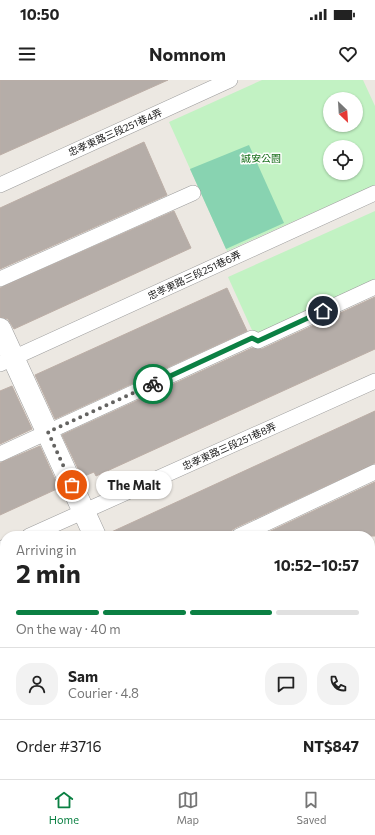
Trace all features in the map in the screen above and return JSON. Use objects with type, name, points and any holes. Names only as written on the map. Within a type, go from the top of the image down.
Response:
[{"type":"street","points":[[0,329],[7,361],[48,432],[92,531]]},
{"type":"lane","name":"忠孝東路三段251巷4弄","points":[[0,185],[230,80]]},
{"type":"lane","points":[[0,278],[193,193]]},
{"type":"lane","name":"忠孝東路三段251巷6弄","points":[[7,361],[375,193]]},
{"type":"lane","points":[[0,454],[252,338],[258,341],[375,287]]},
{"type":"lane","name":"忠孝東路三段251巷8弄","points":[[40,531],[375,381]]},
{"type":"lane","points":[[250,531],[375,472]]},
{"type":"green space","name":"誠安公園","points":[[262,80],[363,80],[375,106],[375,185],[227,251],[169,122]]},
{"type":"green space","points":[[249,145],[284,223],[226,249],[190,169]]},
{"type":"green space","points":[[375,211],[375,286],[256,339],[228,277]]},
{"type":"building","points":[[0,80],[168,80],[0,155]]},
{"type":"building","points":[[144,142],[167,195],[0,269],[0,208]]},
{"type":"building","points":[[174,211],[191,248],[14,329],[8,319],[0,317],[0,288]]},
{"type":"building","points":[[227,288],[247,331],[55,419],[35,375]]},
{"type":"building","points":[[375,297],[375,349],[96,476],[94,472],[82,477],[62,435],[252,348],[262,349]]},
{"type":"building","points":[[12,386],[32,429],[0,444],[0,391]]},
{"type":"building","points":[[375,411],[375,463],[231,531],[114,531]]},
{"type":"building","points":[[40,446],[59,488],[0,515],[0,463]]},
{"type":"building","points":[[375,482],[375,531],[271,531]]},
{"type":"way so far","points":[[72,485],[48,432],[153,384]]},
{"type":"place","name":"The Malt","points":[[72,485]]},
{"type":"route","points":[[153,384],[252,338],[258,341],[323,311]]}]
